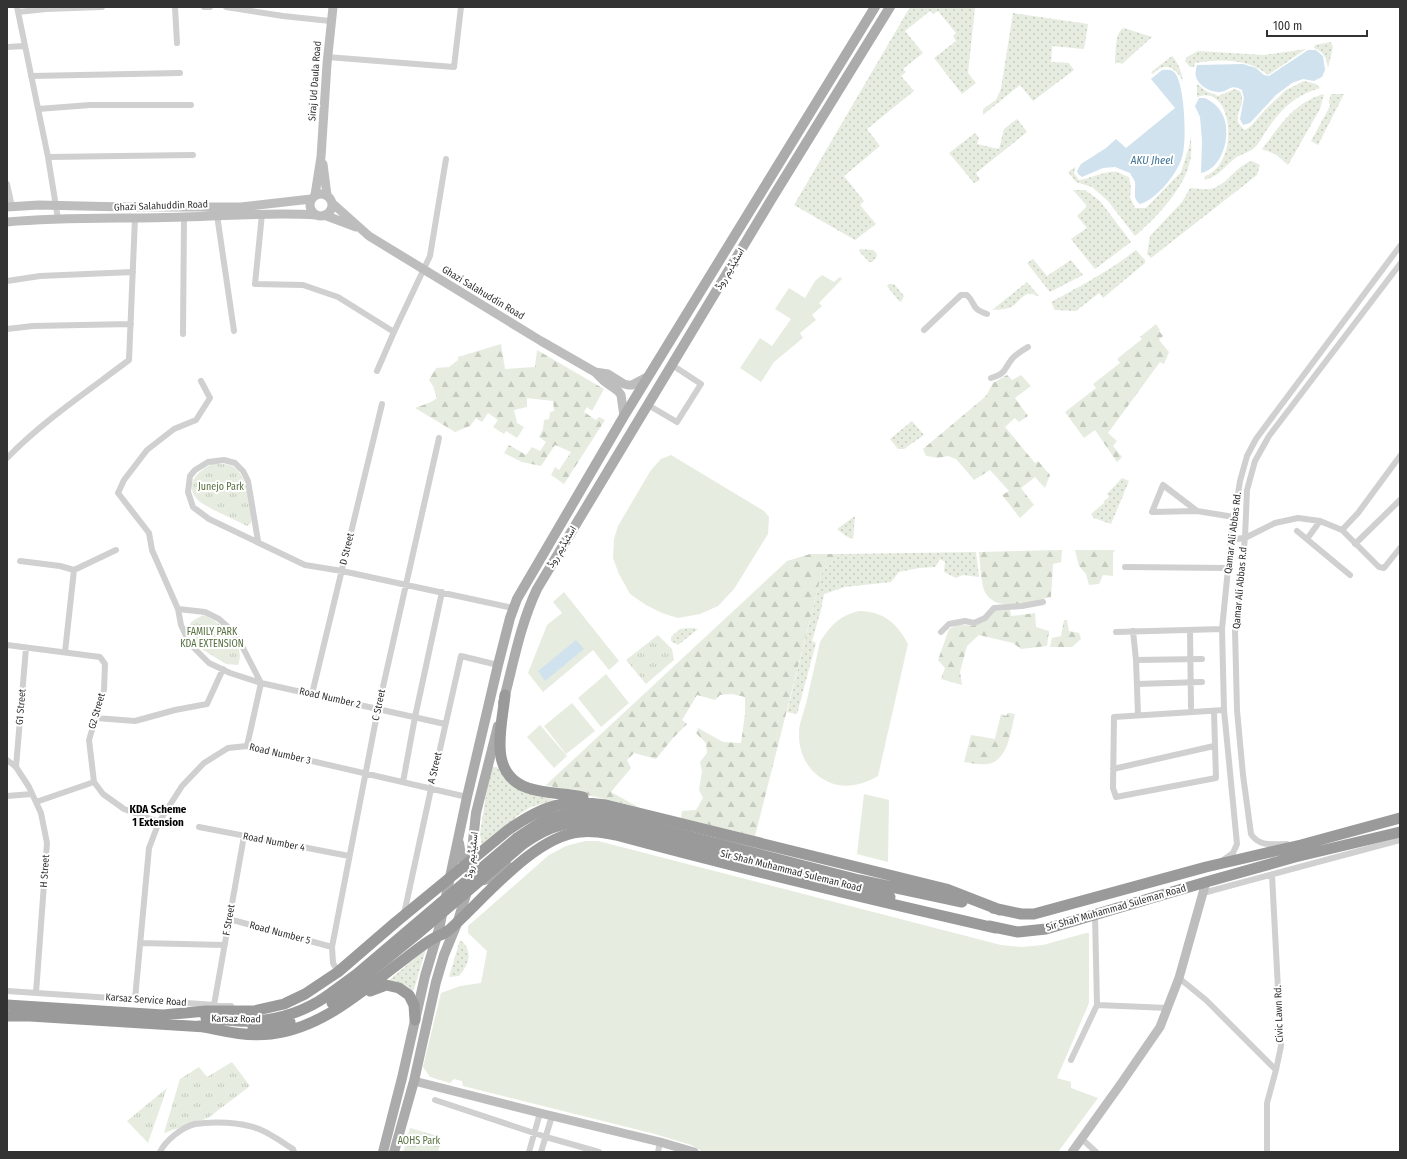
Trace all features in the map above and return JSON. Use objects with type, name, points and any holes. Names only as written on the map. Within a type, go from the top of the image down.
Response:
[{"type":"highway","points":[[505,695],[499,750],[501,763],[507,774],[517,783],[527,788],[581,797],[602,804],[946,889],[1000,910]]},
{"type":"highway","points":[[7,1005],[163,1015],[206,1011],[254,1011],[284,1004],[305,994],[338,972],[450,878],[468,867],[525,818],[545,808],[565,803],[586,802],[602,804]]},
{"type":"highway","points":[[330,999],[357,974],[517,838],[551,818],[570,814],[590,813],[609,816],[716,848]]},
{"type":"highway","name":"Sir Shah Muhammad Suleman Road","points":[[716,848],[1000,910],[1021,914],[1034,914],[1219,863],[1301,844],[1400,818]]},
{"type":"highway","points":[[344,1006],[458,920],[488,891],[542,846],[561,836],[580,832],[599,832],[849,895],[995,928]]},
{"type":"highway","name":"Sir Shah Muhammad Suleman Road","points":[[716,848],[995,928],[1018,932],[1046,929],[1295,857],[1400,832]]},
{"type":"highway","points":[[7,1016],[199,1026],[249,1035],[272,1034],[307,1024],[344,1006],[375,988],[386,985],[399,988],[409,995],[414,1005],[415,1020]]},
{"type":"highway","name":"Karsaz Road","points":[[163,1015],[251,1021],[275,1018],[330,999]]},
{"type":"highway","name":"Karsaz Road","points":[[199,1026],[250,1028],[291,1022],[318,1010],[330,999]]},
{"type":"main road","name":"Siraj Ud Daula Road","points":[[313,197],[322,157],[327,56],[330,21],[333,7]]},
{"type":"main road","name":"اسٹیڈیم روڈ","points":[[383,1152],[415,1020],[439,934],[467,797],[513,608],[526,582],[624,416],[650,376],[730,242],[875,7]]},
{"type":"main road","name":"اسٹیڈیم روڈ","points":[[394,1152],[414,1081],[436,982],[468,888],[468,867],[476,813],[522,626],[530,604],[570,534],[639,422],[648,404],[890,7]]},
{"type":"main road","points":[[834,74],[844,81]]},
{"type":"main road","name":"Siraj Ud Daula Road","points":[[322,157],[329,199]]},
{"type":"main road","points":[[320,193],[329,199],[332,208],[329,212],[320,215],[310,208],[313,197],[320,193]]},
{"type":"main road","name":"Ghazi Salahuddin Road","points":[[10,207],[39,205],[241,206],[313,197]]},
{"type":"main road","name":"Ghazi Salahuddin Road","points":[[329,199],[369,236],[423,270],[595,372],[621,394],[624,416]]},
{"type":"main road","name":"Ghazi Salahuddin Road","points":[[7,222],[58,219],[184,217],[284,213],[320,215],[361,229]]},
{"type":"main road","name":"Ghazi Salahuddin Road","points":[[595,372],[608,374],[628,385],[632,385],[650,376]]},
{"type":"main road","points":[[458,838],[460,854],[468,867],[476,879],[486,880],[495,877],[524,854],[542,846]]},
{"type":"main road","points":[[1072,1152],[1160,1027],[1179,978],[1206,882]]},
{"type":"main road","points":[[400,920],[412,916],[428,919],[444,944],[444,955]]},
{"type":"main road","points":[[414,1081],[660,1142],[694,1152]]},
{"type":"street","points":[[58,219],[48,157],[18,9],[102,7]]},
{"type":"street","points":[[175,7],[177,43]]},
{"type":"street","points":[[204,7],[210,7]]},
{"type":"street","points":[[226,7],[283,16],[330,21]]},
{"type":"street","points":[[327,56],[454,67],[461,7]]},
{"type":"street","points":[[7,47],[25,46]]},
{"type":"street","points":[[31,76],[180,74]]},
{"type":"street","points":[[38,109],[90,105],[191,105]]},
{"type":"street","points":[[48,157],[192,155]]},
{"type":"street","points":[[377,371],[430,256],[446,159]]},
{"type":"street","points":[[7,184],[10,207]]},
{"type":"street","points":[[262,214],[255,284],[303,285],[338,297],[394,332]]},
{"type":"street","points":[[217,215],[234,331]]},
{"type":"street","points":[[183,334],[184,217]]},
{"type":"street","points":[[7,458],[21,444],[71,403],[129,360],[135,218]]},
{"type":"street","name":"Qamar Ali Abbas Rd.","points":[[1219,863],[1233,853],[1237,844],[1224,710],[1222,629],[1234,517],[1240,480],[1245,461],[1256,439],[1400,246]]},
{"type":"street","name":"Qamar Ali Abbas R.d","points":[[1301,844],[1264,844],[1255,840],[1251,834],[1237,710],[1235,630],[1245,538],[1247,490],[1250,473],[1259,451],[1269,436],[1400,264]]},
{"type":"street","points":[[7,280],[40,276],[133,272]]},
{"type":"street","points":[[924,330],[961,295],[967,295],[973,306],[979,311],[987,314]]},
{"type":"street","points":[[7,329],[33,326],[131,324]]},
{"type":"street","points":[[991,378],[1005,371],[1014,357],[1028,347]]},
{"type":"street","points":[[648,404],[677,422],[701,384],[672,365]]},
{"type":"street","name":"Road Number 2","points":[[201,382],[210,398],[196,420],[174,429],[147,450],[124,480],[118,493],[149,533],[152,550],[178,609],[181,625],[190,644],[209,663],[223,670],[261,683],[445,724]]},
{"type":"street","name":"D Street","points":[[312,694],[382,404]]},
{"type":"street","name":"C Street","points":[[338,972],[333,963],[332,947],[349,856],[378,709],[440,438]]},
{"type":"street","points":[[1342,530],[1358,513],[1400,456]]},
{"type":"street","points":[[258,541],[248,482],[243,471],[236,464],[224,460],[208,462],[195,470],[190,476],[188,492],[193,507],[210,518],[305,565],[442,592],[513,608]]},
{"type":"street","points":[[1197,511],[1163,485],[1152,512],[1197,511],[1234,517]]},
{"type":"street","points":[[1356,544],[1400,500]]},
{"type":"street","points":[[1231,539],[1245,538],[1275,524],[1298,518],[1320,521],[1342,530],[1379,567],[1382,568],[1384,568],[1400,548]]},
{"type":"street","points":[[1307,539],[1320,521]]},
{"type":"street","points":[[1297,532],[1350,575]]},
{"type":"street","points":[[20,562],[60,566],[74,570],[116,550]]},
{"type":"street","points":[[1125,567],[1228,568]]},
{"type":"street","points":[[65,652],[74,570]]},
{"type":"street","points":[[403,782],[415,717],[442,592]]},
{"type":"street","points":[[941,632],[949,624],[965,621],[974,623],[985,618],[994,608],[1022,606],[1043,602]]},
{"type":"street","points":[[178,609],[205,612],[219,619],[227,626],[240,642],[261,683],[247,746]]},
{"type":"street","points":[[1116,632],[1222,629]]},
{"type":"street","points":[[1190,630],[1191,707]]},
{"type":"street","points":[[1132,631],[1136,660],[1138,715]]},
{"type":"street","name":"G2 Street","points":[[7,645],[100,657],[105,664],[104,690],[89,740],[94,782]]},
{"type":"street","name":"G1 Street","points":[[16,767],[26,648]]},
{"type":"street","name":"A Street","points":[[400,920],[461,656],[498,665]]},
{"type":"street","points":[[1136,660],[1202,659]]},
{"type":"street","points":[[96,718],[135,721],[175,710],[208,704],[223,670]]},
{"type":"street","points":[[1137,684],[1202,682]]},
{"type":"street","points":[[1214,712],[1216,778],[1116,797],[1113,788],[1114,717],[1214,712],[1224,710]]},
{"type":"street","points":[[1227,741],[1240,739]]},
{"type":"street","name":"Road Number 3","points":[[135,998],[149,848],[159,822],[182,786],[204,763],[228,748],[247,746],[467,797]]},
{"type":"street","points":[[1113,769],[1214,746]]},
{"type":"street","name":"H Street","points":[[7,760],[16,767],[36,802],[41,813],[47,843],[36,993]]},
{"type":"street","points":[[36,802],[94,782],[103,794],[124,809],[159,822]]},
{"type":"street","points":[[7,796],[32,794]]},
{"type":"street","name":"Road Number 4","points":[[199,827],[349,856]]},
{"type":"street","name":"F Street","points":[[214,1005],[244,836]]},
{"type":"street","points":[[1203,893],[1400,840]]},
{"type":"street","name":"Civic Lawn Rd.","points":[[1267,1152],[1267,1103],[1281,1046],[1272,875]]},
{"type":"street","points":[[1071,1060],[1097,1005],[1095,914]]},
{"type":"street","name":"Road Number 5","points":[[229,919],[332,947]]},
{"type":"street","points":[[140,942],[224,945]]},
{"type":"street","points":[[1179,978],[1206,1000],[1276,1070]]},
{"type":"street","name":"Karsaz Service Road","points":[[7,991],[135,998],[246,1007],[284,1004]]},
{"type":"street","points":[[1097,1005],[1168,1008]]},
{"type":"street","points":[[435,1100],[546,1137],[599,1152]]},
{"type":"street","points":[[529,1152],[540,1113]]},
{"type":"street","points":[[541,1152],[552,1116]]},
{"type":"street","points":[[160,1152],[163,1144],[177,1133],[194,1124],[218,1123],[238,1124],[258,1129],[273,1136],[293,1149],[294,1152]]},
{"type":"street","points":[[1082,1139],[1096,1152]]},
{"type":"street","points":[[658,1152],[660,1142]]},
{"type":"green space","points":[[910,7],[975,7],[968,73],[976,83],[962,94],[934,58],[956,41],[953,36],[956,33],[938,11],[933,14],[930,11],[905,31],[923,53],[903,69],[906,72],[901,76],[914,91],[867,129],[880,146],[844,176],[864,201],[860,205],[876,224],[855,240],[794,205]]},
{"type":"green space","points":[[1013,13],[1088,24],[1084,49],[1052,46],[1051,62],[1069,63],[1074,70],[1033,101],[1020,85],[983,115],[983,109],[996,100],[1001,89]]},
{"type":"green space","points":[[1124,28],[1152,37],[1122,64],[1118,62],[1115,64],[1117,39],[1121,30]]},
{"type":"green space","points":[[1331,42],[1333,47],[1328,68],[1324,55],[1314,48],[1315,45]]},
{"type":"green space","points":[[1306,49],[1268,75],[1252,65],[1233,61],[1195,63],[1194,67],[1190,67],[1185,61],[1187,57],[1198,51],[1264,55]]},
{"type":"green space","points":[[1172,56],[1179,68],[1183,81],[1177,72],[1168,67],[1160,68],[1153,74],[1151,72]]},
{"type":"green space","points":[[1304,81],[1316,84],[1320,88],[1295,99],[1277,116],[1255,148],[1236,157],[1213,177],[1204,180],[1205,176],[1216,168],[1224,156],[1228,141],[1228,126],[1225,112],[1218,101],[1209,96],[1197,97],[1197,84],[1206,91],[1218,96],[1235,89],[1240,91],[1242,102],[1238,114],[1238,122],[1245,130],[1251,126],[1286,90]]},
{"type":"green space","points":[[1324,94],[1320,109],[1288,165],[1275,154],[1262,149],[1288,116],[1304,103]]},
{"type":"green space","points":[[1331,94],[1344,94],[1318,145],[1311,141],[1330,106],[1329,101]]},
{"type":"green space","points":[[1017,119],[1027,132],[976,173],[980,180],[974,183],[949,153],[975,133],[979,138],[977,144],[999,149],[1004,129]]},
{"type":"green space","points":[[1191,136],[1191,158],[1182,182],[1160,212],[1135,236],[1108,201],[1092,187],[1076,182],[1068,172],[1075,167],[1074,173],[1079,180],[1102,173],[1112,172],[1117,172],[1129,177],[1131,188],[1130,197],[1135,208],[1146,208],[1181,172]]},
{"type":"green space","points":[[1252,161],[1260,165],[1257,175],[1151,258],[1147,254],[1150,236],[1182,202],[1190,188],[1210,189],[1216,187],[1241,167]]},
{"type":"green space","points":[[1073,190],[1085,190],[1100,201],[1131,242],[1095,269],[1071,239],[1087,228],[1077,216],[1087,206]]},
{"type":"green space","points":[[860,249],[873,250],[877,254],[876,258],[872,262],[869,262],[859,251]]},
{"type":"green space","points":[[1136,250],[1145,260],[1145,263],[1103,298],[1099,293],[1076,311],[1055,310],[1051,302],[1084,284],[1126,258]]},
{"type":"green space","points":[[1033,259],[1047,276],[1071,260],[1083,275],[1050,292],[1027,263]]},
{"type":"green space","points":[[822,275],[834,282],[840,277],[842,279],[819,303],[822,306],[812,315],[816,320],[800,333],[803,338],[774,362],[761,382],[740,368],[760,338],[772,346],[791,319],[775,309],[789,288],[805,298],[815,281]]},
{"type":"green space","points":[[1027,282],[1039,296],[1028,294],[1012,307],[992,310]]},
{"type":"green space","points":[[889,284],[894,284],[904,296],[901,302],[887,286]]},
{"type":"green space","points":[[1156,324],[1163,336],[1159,340],[1169,352],[1164,364],[1160,362],[1108,433],[1117,441],[1113,446],[1122,457],[1117,462],[1095,430],[1084,438],[1065,412],[1096,388],[1093,384],[1120,363],[1117,359],[1142,339],[1140,337]]},
{"type":"green space","points":[[501,344],[505,369],[535,367],[537,350],[604,389],[592,411],[587,407],[584,412],[596,420],[599,417],[605,420],[564,484],[551,475],[555,467],[559,470],[571,452],[555,445],[541,466],[522,462],[504,453],[509,445],[526,455],[532,447],[540,451],[546,442],[539,437],[543,429],[544,420],[549,419],[550,412],[554,411],[553,401],[527,398],[527,407],[514,410],[517,423],[524,427],[517,438],[506,431],[504,434],[493,427],[498,420],[488,413],[482,422],[476,418],[470,426],[455,432],[415,408],[437,398],[433,386],[429,380],[436,368],[449,367],[458,360],[458,357]]},
{"type":"green space","points":[[1007,375],[1012,380],[1021,375],[1031,386],[1015,398],[1028,416],[1019,422],[1015,418],[1005,427],[1035,463],[1038,461],[1050,475],[1045,488],[1035,477],[1021,488],[1034,505],[1020,518],[1002,495],[1009,491],[990,470],[974,480],[956,459],[948,456],[938,458],[926,456],[923,449],[986,396],[993,383]]},
{"type":"green space","points":[[912,421],[924,435],[904,449],[898,449],[890,439]]},
{"type":"green space","points":[[671,455],[764,511],[769,517],[768,534],[734,589],[718,606],[700,614],[678,618],[662,613],[646,605],[630,594],[619,574],[613,558],[614,539],[618,526],[651,470],[661,459]]},
{"type":"green space","name":"Junejo Park","points":[[212,464],[223,464],[234,467],[242,477],[248,493],[251,510],[251,523],[247,526],[205,505],[194,495],[192,490],[193,480],[199,472]]},
{"type":"green space","points":[[1122,478],[1129,481],[1111,524],[1094,518],[1091,514],[1104,503],[1104,501],[1109,497],[1107,494]]},
{"type":"green space","points":[[855,516],[853,539],[837,529]]},
{"type":"green space","points":[[1062,550],[1061,562],[1053,564],[1051,597],[1025,603],[1006,604],[997,603],[990,599],[985,592],[979,552]]},
{"type":"green space","points":[[1075,550],[1115,550],[1113,553],[1113,576],[1103,575],[1099,584],[1089,585],[1086,574],[1079,566]]},
{"type":"green space","points":[[976,552],[979,577],[963,575],[956,578],[944,572],[945,562],[940,559],[935,567],[919,568],[899,572],[891,582],[845,587],[824,594],[812,641],[816,643],[797,714],[787,712],[822,572],[841,554]]},
{"type":"green space","points":[[810,554],[841,554],[822,572],[755,836],[681,818],[682,811],[696,810],[703,798],[699,790],[702,771],[700,762],[707,753],[706,743],[696,733],[698,728],[723,742],[741,743],[745,714],[745,697],[732,694],[720,695],[715,700],[697,695],[682,720],[687,724],[656,759],[634,753],[627,760],[631,768],[611,792],[638,807],[546,785],[787,561]]},
{"type":"green space","points":[[564,592],[619,661],[609,670],[593,650],[543,692],[528,673],[547,625],[562,613],[553,602]]},
{"type":"green space","points":[[1010,610],[1011,616],[1035,613],[1036,627],[1049,631],[1047,646],[1021,649],[1013,643],[979,635],[967,646],[960,672],[962,685],[941,679],[945,668],[938,660],[949,629],[959,624],[971,626],[986,620],[995,611]]},
{"type":"green space","points":[[859,611],[876,613],[894,624],[908,644],[878,776],[855,785],[843,786],[831,783],[817,775],[811,769],[803,756],[799,740],[799,728],[820,642],[836,622],[852,613]]},
{"type":"green space","name":"FAMILY PARK KDA EXTENSION","points":[[203,615],[218,623],[236,642],[240,657],[238,665],[226,664],[200,648],[193,638],[189,628],[191,622]]},
{"type":"green space","points":[[1064,620],[1067,620],[1069,631],[1079,633],[1081,639],[1072,647],[1050,647],[1052,638],[1061,636]]},
{"type":"green space","points":[[680,629],[698,629],[678,645],[671,641],[671,637]]},
{"type":"green space","points":[[658,635],[672,649],[674,660],[646,684],[626,660]]},
{"type":"green space","points":[[606,674],[629,703],[601,727],[578,698]]},
{"type":"green space","points":[[572,703],[595,731],[566,754],[544,726]]},
{"type":"green space","points":[[1008,713],[1015,714],[1006,748],[998,760],[989,764],[964,762],[971,735],[995,739],[1001,714],[1006,716]]},
{"type":"green space","points":[[540,725],[567,756],[554,768],[527,737]]},
{"type":"green space","points":[[497,767],[509,781],[522,790],[554,800],[531,807],[518,815],[485,847],[482,846],[480,834],[490,769]]},
{"type":"green space","points":[[864,794],[889,800],[888,862],[857,854]]},
{"type":"green space","points":[[585,841],[598,841],[1001,945],[1021,947],[1043,945],[1089,933],[1089,1003],[1057,1078],[1071,1082],[1071,1088],[1098,1098],[1058,1152],[703,1152],[691,1145],[655,1134],[463,1086],[462,1081],[454,1079],[450,1083],[430,1077],[423,1067],[441,993],[460,986],[481,983],[487,951],[468,933],[468,926],[549,855],[566,846]]},
{"type":"green space","points":[[460,940],[467,948],[467,962],[459,976],[449,977]]},
{"type":"green space","points":[[426,949],[414,989],[412,991],[407,986],[394,982],[387,982]]},
{"type":"green space","points":[[232,1062],[250,1086],[208,1118],[164,1133],[180,1079],[199,1067],[207,1077]]},
{"type":"green space","points":[[167,1088],[148,1143],[127,1121]]},
{"type":"green space","name":"AOHS Park","points":[[410,1128],[442,1137],[438,1152],[403,1152]]},
{"type":"water","points":[[1308,50],[1316,50],[1323,56],[1325,70],[1322,77],[1314,81],[1303,79],[1292,83],[1276,95],[1250,123],[1243,125],[1240,119],[1244,98],[1242,90],[1234,87],[1223,92],[1212,91],[1202,86],[1196,77],[1197,65],[1243,64],[1256,68],[1264,75],[1269,76]]},
{"type":"water","name":"AKU Jheel","points":[[1162,70],[1173,71],[1178,78],[1181,88],[1185,127],[1184,150],[1176,171],[1166,185],[1153,197],[1140,204],[1135,197],[1135,182],[1130,173],[1115,167],[1103,168],[1082,177],[1077,171],[1081,164],[1106,148],[1116,139],[1126,148],[1175,108],[1151,79]]},
{"type":"water","points":[[1199,98],[1205,98],[1218,107],[1224,117],[1226,129],[1225,145],[1219,160],[1214,166],[1201,173],[1202,141],[1200,117],[1195,106]]},
{"type":"water","points":[[576,640],[584,649],[545,681],[538,671]]},
{"type":"district","name":"KDA Scheme 1 Extension","points":[[158,815]]}]
